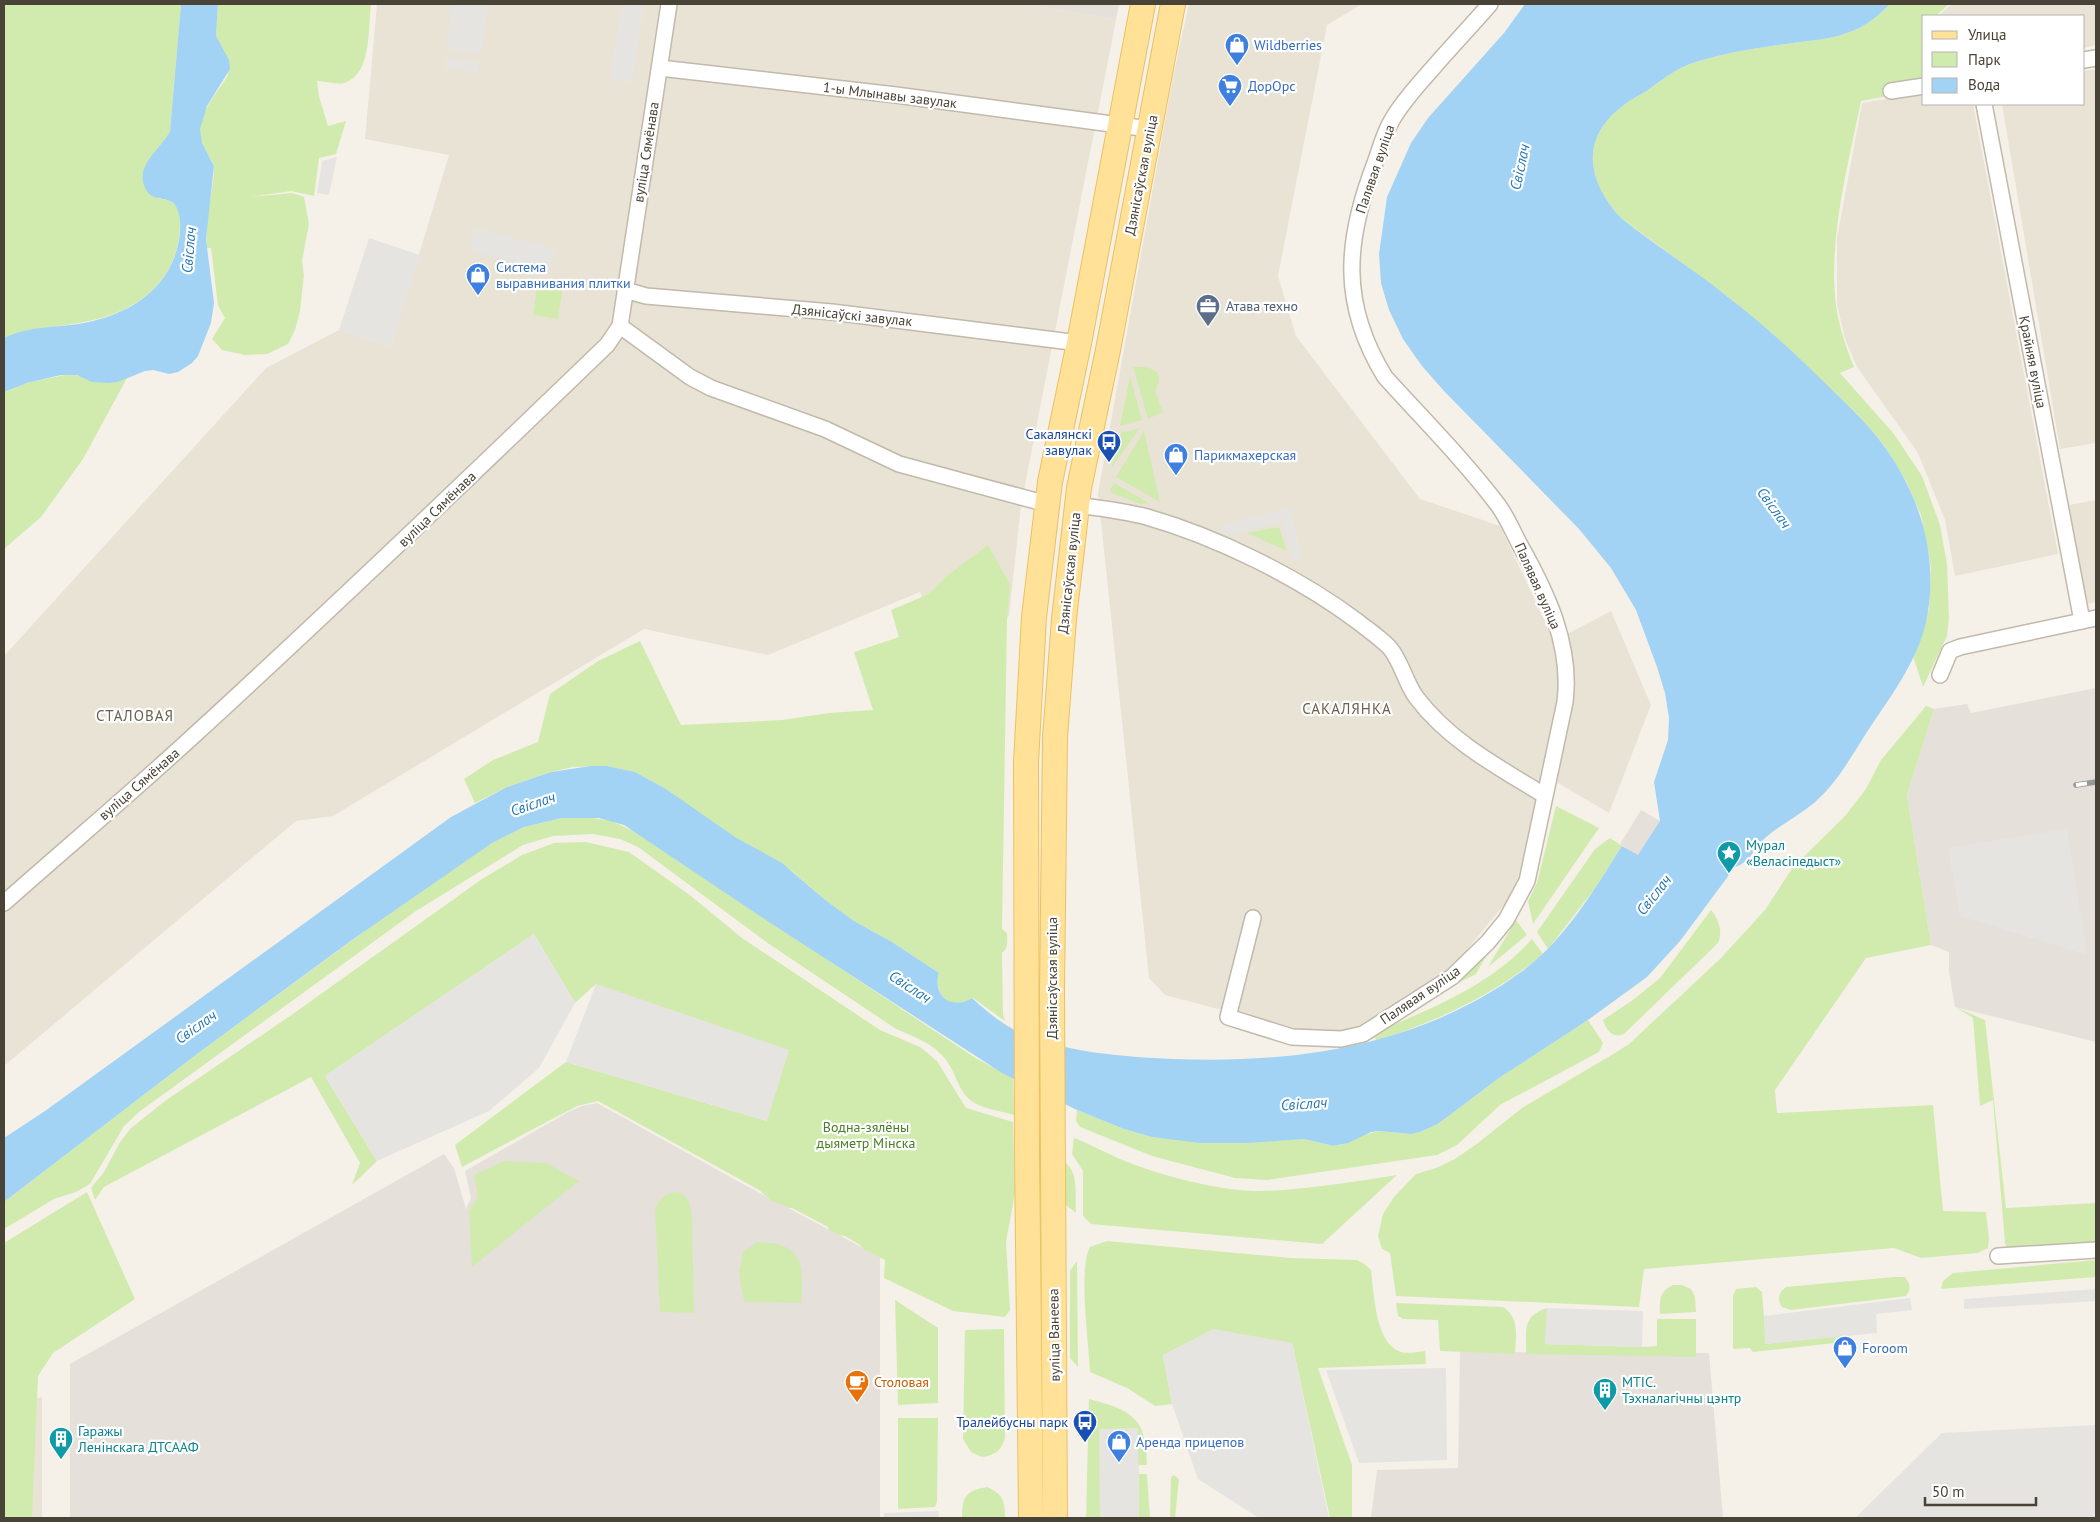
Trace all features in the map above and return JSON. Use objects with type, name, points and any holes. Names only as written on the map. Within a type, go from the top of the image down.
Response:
[{"type":"main road","name":"Дзянісаўская вуліца","points":[[1027,1152],[1026,762],[1034,617],[1047,504],[1143,4]]},
{"type":"main road","name":"Дзянісаўская вуліца","points":[[1052,1152],[1055,737],[1064,619],[1076,505],[1106,358],[1173,4]]},
{"type":"main road","points":[[1080,335],[1093,343],[1106,358]]},
{"type":"main road","name":"вуліца Ванеева","points":[[1027,1152],[1031,1518]]},
{"type":"main road","name":"вуліца Ванеева","points":[[1052,1152],[1055,1518]]},
{"type":"street","name":"вуліца Сямёнава","points":[[4,903],[188,741],[418,528],[607,345],[620,326],[669,4]]},
{"type":"street","name":"Палявая вуліца","points":[[1253,918],[1228,1017],[1292,1037],[1340,1039],[1362,1034],[1452,976],[1488,942],[1506,920],[1527,881],[1544,795],[1566,702],[1568,683],[1566,660],[1558,624],[1535,572],[1499,507],[1385,378],[1370,354],[1361,330],[1350,275],[1354,231],[1366,187],[1391,120],[1415,89],[1490,4]]},
{"type":"street","name":"1-ы Млынавы завулак","points":[[660,68],[896,95],[1149,129]]},
{"type":"street","points":[[1891,91],[1922,86]]},
{"type":"street","name":"Крайняя вуліца","points":[[1984,105],[2089,619]]},
{"type":"street","name":"Дзянісаўскі завулак","points":[[625,290],[646,296],[1080,335]]},
{"type":"street","points":[[620,326],[690,377],[711,388],[825,429],[899,464],[1047,504]]},
{"type":"street","points":[[1076,505],[1131,514],[1174,526],[1270,568],[1321,595],[1372,632],[1390,648],[1415,696],[1448,732],[1474,752],[1544,795]]},
{"type":"street","points":[[1940,675],[1950,651],[1960,646],[2089,619]]},
{"type":"street","points":[[1998,1256],[2096,1250]]},
{"type":"street","points":[[1031,1478],[1054,1480]]},
{"type":"shaded area","points":[[377,4],[1028,4],[1116,20],[1021,505],[1009,616],[949,654],[920,592],[768,655],[644,629],[333,816],[296,821],[4,1066],[4,656],[266,368],[339,330],[391,347],[449,155],[365,139]]},
{"type":"shaded area","points":[[452,4],[488,4],[481,54],[446,49]]},
{"type":"shaded area","points":[[622,4],[644,4],[632,82],[610,79]]},
{"type":"shaded area","points":[[1028,4],[1119,4],[1116,20]]},
{"type":"shaded area","points":[[1189,4],[1362,4],[1327,25],[1278,276],[1296,336],[1420,499],[1500,526],[1554,641],[1611,611],[1651,705],[1609,813],[1553,780],[1528,843],[1513,894],[1451,969],[1350,1033],[1294,1029],[1165,995],[1149,978],[1098,493],[1173,77]]},
{"type":"shaded area","points":[[1952,4],[2096,4],[2096,45],[2085,48],[2085,15],[1939,15]]},
{"type":"shaded area","points":[[446,57],[479,62],[477,73],[444,68]]},
{"type":"shaded area","points":[[2096,69],[2096,443],[2060,449],[2002,105],[2085,105],[2085,71]]},
{"type":"shaded area","points":[[1922,93],[1922,105],[1973,105],[2058,554],[1955,576],[1945,520],[1918,453],[1857,367],[1845,339],[1837,304],[1837,238],[1862,103]]},
{"type":"shaded area","points":[[337,157],[329,195],[317,193],[322,161]]},
{"type":"shaded area","points":[[475,228],[556,249],[551,271],[470,251]]},
{"type":"shaded area","points":[[369,238],[420,255],[391,347],[339,330]]},
{"type":"shaded area","points":[[2096,500],[2096,602],[2086,604],[2069,505]]},
{"type":"shaded area","points":[[1290,508],[1302,558],[1292,560],[1282,522],[1222,537],[1220,525]]},
{"type":"shaded area","points":[[2096,688],[2096,1042],[1955,1007],[1949,972],[1949,952],[1931,945],[1907,795],[1934,709],[1967,704],[1971,713]]},
{"type":"shaded area","points":[[1641,810],[1660,821],[1638,856],[1620,844]]},
{"type":"shaded area","points":[[2067,829],[2087,955],[1960,916],[1948,848]]},
{"type":"shaded area","points":[[534,934],[575,1003],[539,1068],[489,1111],[377,1161],[325,1076]]},
{"type":"shaded area","points":[[596,984],[789,1050],[767,1121],[566,1062]]},
{"type":"shaded area","points":[[597,1103],[880,1257],[880,1518],[70,1518],[70,1364],[444,1154],[454,1168],[466,1209],[471,1198],[465,1171],[570,1111]]},
{"type":"shaded area","points":[[2096,1289],[2096,1301],[1964,1309],[1964,1299]]},
{"type":"shaded area","points":[[1910,1298],[1912,1310],[1876,1314],[1877,1333],[1765,1344],[1764,1316]]},
{"type":"shaded area","points":[[1547,1308],[1643,1311],[1642,1347],[1545,1344]]},
{"type":"shaded area","points":[[1213,1329],[1292,1343],[1329,1518],[1259,1518],[1198,1479],[1172,1404],[1163,1355]]},
{"type":"shaded area","points":[[1460,1352],[1709,1353],[1723,1518],[1371,1518],[1377,1470],[1458,1468]]},
{"type":"shaded area","points":[[1446,1368],[1447,1460],[1359,1463],[1326,1370]]},
{"type":"shaded area","points":[[42,1397],[42,1518],[4,1518],[4,1406]]},
{"type":"shaded area","points":[[2096,1425],[2096,1518],[1855,1518],[1942,1433]]},
{"type":"shaded area","points":[[1138,1428],[1139,1518],[1100,1518],[1099,1429]]},
{"type":"shaded area","points":[[938,1511],[939,1518],[884,1518],[884,1513]]},
{"type":"green space","points":[[4,4],[181,4],[170,131],[166,141],[148,160],[159,199],[164,199],[176,205],[179,213],[178,244],[172,263],[162,279],[150,292],[134,304],[117,312],[98,319],[40,328],[4,338]]},
{"type":"green space","points":[[218,4],[371,4],[369,37],[360,71],[344,83],[317,81],[319,96],[328,126],[346,121],[336,154],[319,158],[314,196],[291,191],[251,197],[292,193],[304,197],[309,224],[302,261],[304,275],[300,311],[295,330],[288,344],[267,354],[245,355],[222,350],[212,339],[225,318],[218,306],[211,248],[207,248],[206,239],[214,168],[202,144],[200,134],[203,116],[207,107],[228,75],[216,36]]},
{"type":"green space","points":[[1890,4],[1949,4],[1937,15],[1922,15],[1922,81],[1888,96],[1861,101],[1845,177],[1837,228],[1834,279],[1839,321],[1854,367],[1840,373],[1894,434],[1922,476],[1940,525],[1947,564],[1949,618],[1947,636],[1923,687],[1913,656],[1929,608],[1931,569],[1928,550],[1921,515],[1906,481],[1885,447],[1856,413],[1761,324],[1727,296],[1621,218],[1610,205],[1602,191],[1593,163],[1598,135],[1606,121],[1626,104],[1679,69],[1701,60],[1734,52],[1839,36],[1865,25]]},
{"type":"green space","points":[[538,282],[563,286],[558,319],[533,315]]},
{"type":"green space","points":[[1133,367],[1145,367],[1158,374],[1158,384],[1155,391],[1163,412],[1148,419]]},
{"type":"green space","points":[[69,374],[118,382],[127,378],[83,459],[41,517],[4,549],[4,392],[27,383]]},
{"type":"green space","points":[[1130,376],[1142,420],[1120,426]]},
{"type":"green space","points":[[1140,428],[1111,469],[1121,433]]},
{"type":"green space","points":[[1144,431],[1160,502],[1116,477]]},
{"type":"green space","points":[[1114,483],[1149,503],[1141,504],[1112,493],[1110,490]]},
{"type":"green space","points":[[1279,527],[1287,551],[1247,533]]},
{"type":"green space","points":[[988,545],[1010,584],[1007,620],[1002,929],[1007,933],[1007,946],[1002,953],[1003,1014],[1005,1021],[973,998],[958,1003],[946,999],[939,989],[939,973],[892,942],[854,921],[824,899],[792,871],[721,829],[666,789],[635,772],[607,766],[573,767],[551,772],[507,787],[475,803],[464,779],[493,760],[538,742],[550,694],[598,661],[640,641],[681,725],[782,720],[829,713],[873,710],[854,652],[899,637],[891,610],[929,594],[948,575]]},
{"type":"green space","points":[[1926,706],[1934,709],[1907,795],[1931,945],[1866,958],[1775,1090],[1777,1113],[1933,1105],[1943,1211],[1986,1212],[1989,1238],[1988,1248],[1978,1253],[1921,1258],[1894,1248],[1644,1269],[1639,1307],[1396,1296],[1390,1253],[1382,1249],[1378,1236],[1383,1214],[1394,1197],[1416,1174],[1436,1168],[1455,1159],[1522,1108],[1629,1044],[1720,959],[1765,910],[1793,867],[1845,816],[1866,789],[1881,760]]},
{"type":"green space","points":[[1556,806],[1599,828],[1533,924],[1528,901],[1537,883]]},
{"type":"green space","points":[[586,817],[612,821],[635,832],[977,1059],[1013,1078],[1014,1115],[973,1102],[965,1095],[945,1059],[933,1047],[896,1029],[769,944],[638,847],[620,839],[593,834],[553,836],[523,845],[416,911],[139,1112],[124,1126],[90,1184],[76,1192],[54,1199],[4,1229],[4,1202],[197,1054],[392,911],[492,843],[524,827],[562,818]]},
{"type":"green space","points":[[1610,838],[1622,846],[1596,887],[1548,949],[1537,932],[1595,849]]},
{"type":"green space","name":"Водна-зялёны дыяметр Мінска","points":[[586,842],[629,852],[691,896],[742,938],[880,1030],[920,1047],[937,1061],[966,1108],[1013,1122],[1015,1193],[1006,1242],[1010,1310],[1005,1317],[953,1311],[884,1278],[885,1260],[792,1208],[771,1200],[759,1190],[598,1101],[577,1106],[462,1167],[455,1145],[566,1062],[767,1121],[596,984],[575,1003],[534,934],[325,1076],[377,1161],[352,1185],[360,1163],[311,1077],[104,1187],[95,1200],[91,1188],[104,1172],[120,1142],[131,1128],[165,1101],[290,1016],[482,879],[522,855],[554,843]]},
{"type":"green space","points":[[1711,910],[1719,926],[1720,935],[1718,943],[1624,1034],[1616,1035],[1610,1033],[1603,1020],[1633,1000],[1660,978]]},
{"type":"green space","points":[[1516,920],[1527,935],[1488,967]]},
{"type":"green space","points":[[1496,939],[1476,974],[1434,995]]},
{"type":"green space","points":[[1532,939],[1543,954],[1524,969],[1464,1006],[1421,1025],[1376,1041],[1374,1033],[1458,995],[1497,970]]},
{"type":"green space","points":[[1955,1007],[1985,1020],[2006,1208],[2096,1203],[2096,1244],[2007,1249],[1993,1100],[1980,1106],[1973,1018]]},
{"type":"green space","points":[[1588,1020],[1603,1043],[1599,1052],[1500,1105],[1457,1145],[1437,1155],[1267,1180],[1235,1178],[1152,1156],[1080,1127],[1076,1121],[1077,1110],[1124,1129],[1152,1137],[1223,1143],[1304,1139],[1334,1146],[1379,1131],[1411,1134],[1438,1124],[1499,1078]]},
{"type":"green space","points":[[1074,1138],[1123,1160],[1176,1178],[1246,1191],[1294,1189],[1397,1175],[1322,1244],[1091,1224],[1083,1216],[1083,1171],[1072,1154]]},
{"type":"green space","points":[[504,1161],[546,1163],[579,1181],[472,1267],[469,1211],[478,1197],[474,1175]]},
{"type":"green space","points":[[1066,1163],[1075,1179],[1076,1213],[1066,1205]]},
{"type":"green space","points":[[87,1192],[135,1299],[53,1353],[38,1376],[32,1518],[4,1518],[4,1243]]},
{"type":"green space","points":[[678,1192],[687,1199],[692,1217],[694,1313],[660,1312],[655,1209],[664,1196],[669,1193]]},
{"type":"green space","points":[[1107,1241],[1291,1258],[1357,1260],[1371,1270],[1377,1317],[1386,1339],[1392,1347],[1401,1352],[1425,1351],[1426,1364],[1318,1368],[1352,1465],[1352,1518],[1330,1518],[1292,1343],[1163,1355],[1172,1404],[1155,1406],[1127,1388],[1090,1372],[1084,1289],[1085,1272],[1090,1247]]},
{"type":"green space","points":[[757,1242],[784,1246],[792,1251],[801,1266],[801,1303],[744,1302],[739,1274],[743,1252]]},
{"type":"green space","points":[[2096,1260],[2096,1277],[1941,1289],[1943,1281],[1953,1273]]},
{"type":"green space","points":[[1077,1261],[1078,1367],[1070,1358],[1070,1271]]},
{"type":"green space","points":[[1905,1277],[1907,1279],[1910,1288],[1906,1296],[1791,1310],[1782,1307],[1779,1301],[1781,1292],[1786,1287]]},
{"type":"green space","points":[[1673,1285],[1682,1285],[1691,1289],[1695,1297],[1696,1312],[1660,1314],[1661,1296],[1665,1290]]},
{"type":"green space","points":[[1756,1287],[1762,1292],[1766,1344],[1843,1335],[1844,1342],[1753,1352],[1750,1348],[1733,1349],[1733,1296],[1736,1289]]},
{"type":"green space","points":[[895,1300],[938,1328],[938,1403],[898,1405]]},
{"type":"green space","points":[[1396,1303],[1503,1307],[1515,1322],[1515,1354],[1440,1351],[1438,1320],[1403,1319],[1398,1316]]},
{"type":"green space","points":[[1547,1308],[1546,1344],[1657,1346],[1657,1319],[1696,1319],[1696,1357],[1526,1354],[1526,1331],[1529,1320]]},
{"type":"green space","points":[[1004,1329],[1005,1438],[997,1452],[982,1457],[971,1452],[963,1439],[965,1330]]},
{"type":"green space","points":[[1089,1399],[1126,1412],[1140,1426],[1144,1436],[1147,1465],[1138,1465],[1139,1518],[1086,1518]]},
{"type":"green space","points":[[898,1418],[938,1418],[937,1502],[935,1507],[898,1509]]},
{"type":"green space","points":[[1139,1474],[1147,1474],[1150,1518],[1139,1518]]},
{"type":"green space","points":[[1174,1475],[1179,1479],[1175,1518],[1170,1518],[1171,1477]]},
{"type":"green space","points":[[987,1487],[1000,1495],[1004,1503],[1005,1518],[962,1518],[966,1496],[969,1493]]},
{"type":"water","name":"Свіслач","points":[[181,4],[218,4],[216,36],[229,60],[230,69],[207,106],[200,129],[202,143],[214,166],[206,239],[214,303],[211,323],[198,356],[192,363],[178,372],[169,374],[153,370],[145,371],[118,382],[109,383],[92,382],[77,375],[61,375],[27,383],[4,392],[4,338],[31,329],[78,324],[120,312],[145,297],[165,276],[172,263],[180,237],[178,211],[172,202],[149,194],[143,181],[143,173],[150,158],[170,131]]},
{"type":"water","name":"Свіслач","points":[[1525,4],[1890,4],[1865,25],[1839,36],[1734,52],[1684,66],[1619,109],[1606,121],[1598,135],[1594,149],[1593,163],[1596,177],[1610,205],[1621,218],[1753,317],[1812,371],[1872,431],[1902,473],[1913,497],[1927,545],[1930,570],[1930,596],[1926,622],[1916,652],[1901,681],[1842,771],[1822,796],[1771,833],[1744,863],[1735,867],[1680,941],[1647,977],[1588,1020],[1499,1078],[1438,1124],[1420,1132],[1411,1134],[1371,1132],[1348,1143],[1334,1146],[1304,1139],[1247,1143],[1200,1143],[1152,1137],[1124,1129],[1077,1110],[1002,1073],[769,922],[624,825],[599,818],[562,818],[524,827],[492,843],[352,940],[197,1054],[4,1202],[4,1138],[45,1111],[451,817],[507,787],[551,772],[591,766],[607,766],[635,772],[666,789],[735,837],[782,863],[824,899],[854,921],[892,942],[939,973],[938,988],[945,999],[957,1003],[965,1002],[972,998],[1011,1028],[1048,1043],[1068,1048],[1133,1057],[1219,1060],[1265,1058],[1310,1053],[1355,1045],[1399,1033],[1441,1018],[1482,997],[1521,972],[1551,945],[1578,914],[1622,846],[1638,855],[1660,821],[1654,782],[1668,740],[1669,718],[1665,693],[1636,610],[1611,568],[1579,529],[1422,366],[1403,339],[1389,310],[1381,283],[1379,254],[1387,197],[1411,143],[1428,118],[1504,33]]},
{"type":"railway","points":[[2076,785],[2096,782]]},
{"type":"place","name":"Wildberries","points":[[1237,66]]},
{"type":"place","name":"ДорОрс","points":[[1230,107]]},
{"type":"place","name":"Система выравнивания плитки","points":[[478,296]]},
{"type":"place","name":"Атава техно","points":[[1208,327]]},
{"type":"place","name":"Сакалянскі завулак","points":[[1109,463]]},
{"type":"place","name":"Парикмахерская","points":[[1176,476]]},
{"type":"place","name":"Мурал «Веласіпедыст»","points":[[1729,874]]},
{"type":"place","name":"Foroom","points":[[1845,1369]]},
{"type":"place","name":"Столовая","points":[[857,1403]]},
{"type":"place","name":"МТІС. Тэхналагічны цэнтр","points":[[1605,1411]]},
{"type":"place","name":"Тралейбусны парк","points":[[1085,1443]]},
{"type":"place","name":"Гаражы Ленінскага ДТСААФ","points":[[61,1460]]},
{"type":"place","name":"Аренда прицепов","points":[[1119,1463]]},
{"type":"district","name":"САКАЛЯНКА","points":[[1347,709]]},
{"type":"district","name":"СТАЛОВАЯ","points":[[135,716]]}]
